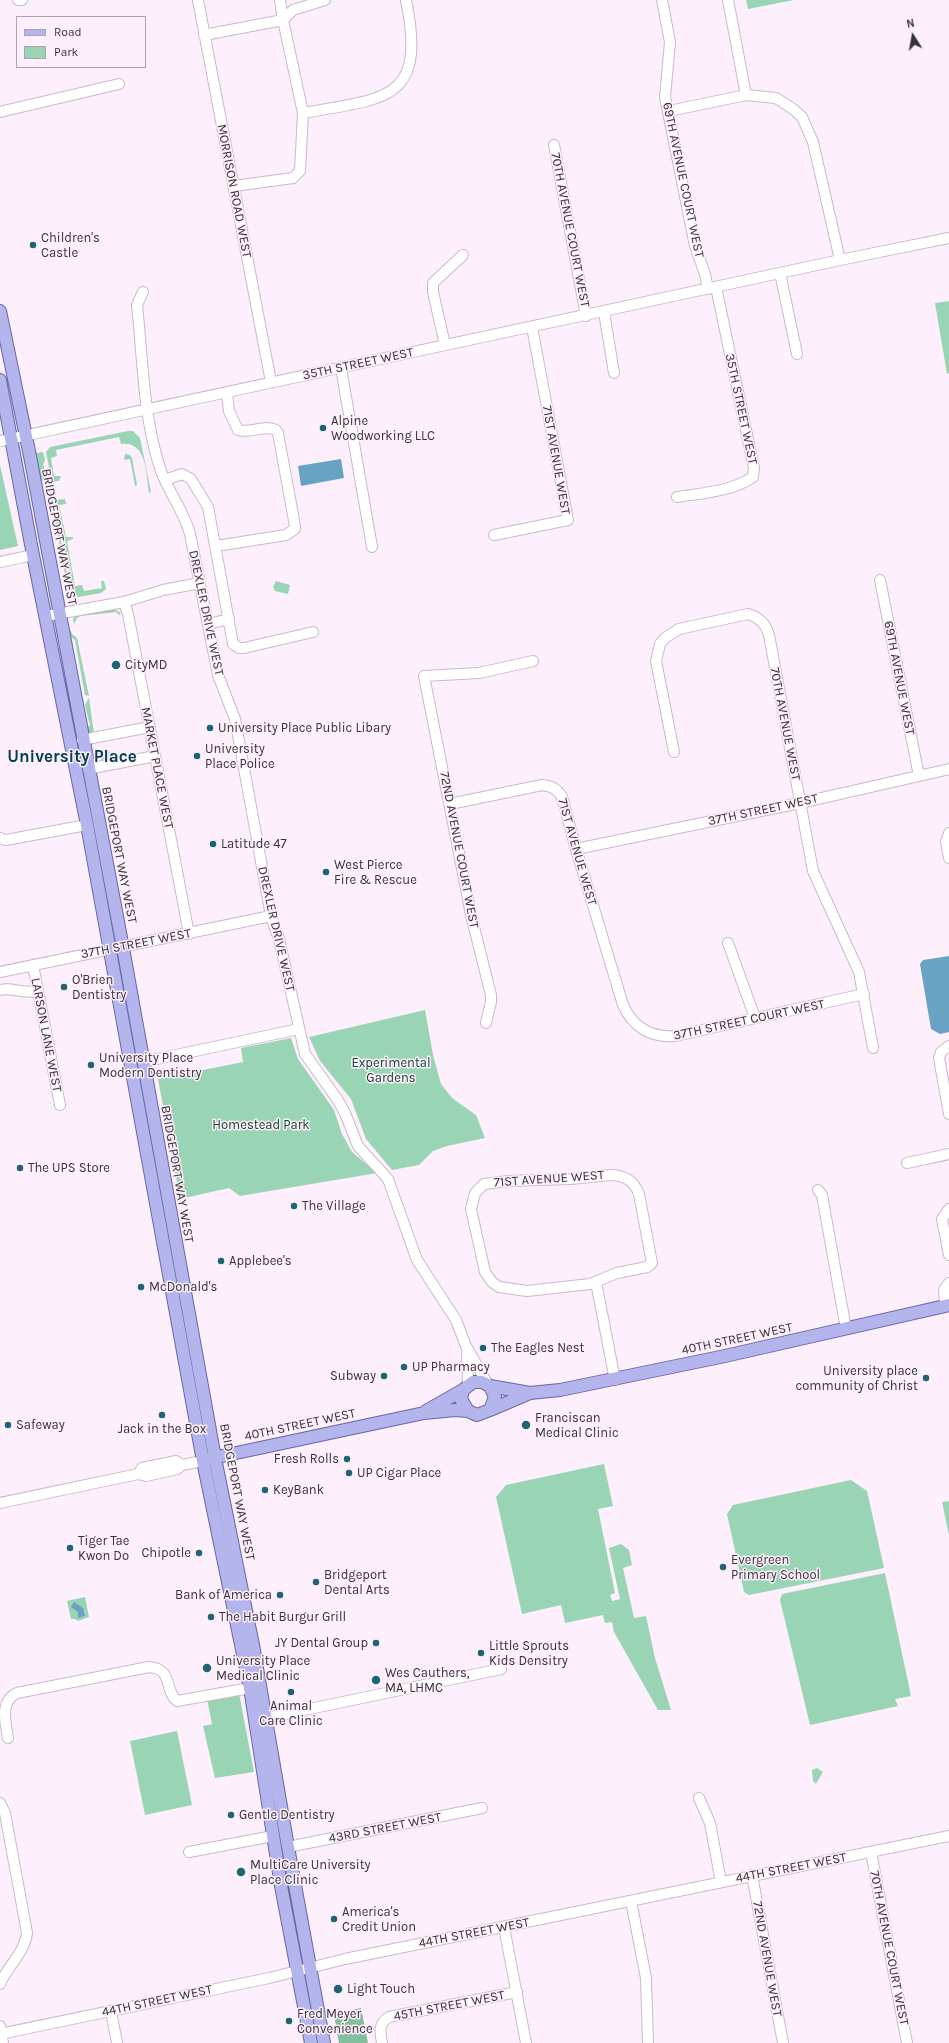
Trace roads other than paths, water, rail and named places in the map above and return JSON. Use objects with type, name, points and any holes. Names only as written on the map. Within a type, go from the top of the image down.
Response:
[{"type":"main road","name":"BRIDGEPORT WAY WEST","points":[[0,311],[26,436],[82,740],[123,948],[215,1458],[241,1580],[324,2043]]},
{"type":"main road","name":"BRIDGEPORT WAY WEST","points":[[0,380],[6,440],[46,616],[87,825],[203,1461],[250,1688],[273,1836],[311,2043]]},
{"type":"main road","name":"40TH STREET WEST","points":[[490,1410],[530,1393],[616,1380],[947,1306]]},
{"type":"main road","points":[[478,1381],[488,1385],[495,1398],[490,1410],[477,1415],[468,1412],[461,1400],[466,1387],[478,1381]]},
{"type":"main road","name":"40TH STREET WEST","points":[[488,1385],[530,1393]]},
{"type":"main road","name":"40TH STREET WEST","points":[[424,1413],[466,1387]]},
{"type":"main road","name":"40TH STREET WEST","points":[[203,1461],[424,1413],[455,1410],[468,1412]]},
{"type":"street","name":"MORRISON ROAD WEST","points":[[198,0],[271,382]]},
{"type":"street","points":[[234,186],[293,178],[300,171],[303,113],[280,0]]},
{"type":"street","points":[[204,35],[283,20],[293,10],[326,0]]},
{"type":"street","points":[[303,113],[374,101],[396,89],[408,71],[412,52],[411,23],[406,0]]},
{"type":"street","name":"69TH AVENUE COURT WEST","points":[[662,0],[670,42],[665,97],[695,246],[705,274],[712,288]]},
{"type":"street","points":[[728,0],[746,95]]},
{"type":"street","points":[[0,112],[119,84]]},
{"type":"street","points":[[669,111],[746,95],[776,98],[802,116],[813,142],[829,222],[840,260]]},
{"type":"street","name":"70TH AVENUE COURT WEST","points":[[554,145],[586,316]]},
{"type":"street","name":"35TH STREET WEST","points":[[6,440],[840,260],[949,238]]},
{"type":"street","points":[[445,345],[433,283],[463,255]]},
{"type":"street","points":[[780,273],[797,354]]},
{"type":"street","name":"35TH STREET WEST","points":[[677,497],[730,488],[744,483],[753,477],[754,468],[712,288]]},
{"type":"street","name":"DREXLER DRIVE WEST","points":[[143,292],[137,305],[147,410],[157,458],[165,480],[187,523],[218,675],[235,719],[271,916],[279,939],[306,1054],[345,1113],[358,1146],[388,1179],[417,1260],[451,1311],[466,1346],[488,1385]]},
{"type":"street","name":"70TH AVENUE COURT WEST","points":[[604,312],[614,373]]},
{"type":"street","name":"71ST AVENUE WEST","points":[[494,535],[568,520],[532,327]]},
{"type":"street","points":[[341,368],[372,547]]},
{"type":"street","points":[[216,546],[274,537],[291,532],[295,529],[278,433],[276,430],[267,428],[246,431],[238,430],[229,411],[227,393]]},
{"type":"street","points":[[165,480],[182,474],[191,478],[208,507],[233,644],[240,648],[313,632]]},
{"type":"street","points":[[0,562],[33,556]]},
{"type":"street","name":"69TH AVENUE WEST","points":[[880,580],[919,776]]},
{"type":"street","points":[[46,616],[124,602],[163,590],[200,583]]},
{"type":"street","name":"MARKET PLACE WEST","points":[[124,602],[150,727],[189,934]]},
{"type":"street","name":"70TH AVENUE WEST","points":[[674,752],[656,661],[660,644],[668,635],[679,629],[748,614],[753,615],[764,623],[768,635],[814,875],[855,960],[864,994],[873,1048]]},
{"type":"street","points":[[208,624],[229,619]]},
{"type":"street","name":"72ND AVENUE COURT WEST","points":[[486,1023],[491,1002],[491,995],[472,919],[424,676],[479,673],[533,661]]},
{"type":"street","points":[[82,740],[150,727]]},
{"type":"street","points":[[88,769],[155,756]]},
{"type":"street","name":"37TH STREET WEST","points":[[576,849],[800,803],[949,770]]},
{"type":"street","name":"71ST AVENUE WEST","points":[[450,804],[542,785],[549,786],[558,791],[562,797],[623,1005],[636,1024]]},
{"type":"street","points":[[1,839],[56,832],[87,825]]},
{"type":"street","points":[[948,835],[946,842],[949,858]]},
{"type":"street","name":"37TH STREET WEST","points":[[0,972],[123,948],[271,916]]},
{"type":"street","points":[[728,943],[755,1018]]},
{"type":"street","name":"LARSON LANE WEST","points":[[32,965],[60,1105]]},
{"type":"street","points":[[0,990],[9,989],[26,993],[37,991]]},
{"type":"street","name":"37TH STREET COURT WEST","points":[[636,1024],[652,1034],[668,1036],[864,994]]},
{"type":"street","points":[[143,1062],[299,1029]]},
{"type":"street","points":[[945,1049],[940,1063],[949,1114]]},
{"type":"street","points":[[907,1163],[949,1154]]},
{"type":"street","name":"71ST AVENUE WEST","points":[[610,1174],[624,1177],[631,1181],[636,1186],[640,1194],[652,1263],[647,1266],[617,1273],[596,1282],[527,1291],[499,1287],[492,1282],[485,1272],[471,1209],[475,1193],[484,1184],[502,1181],[571,1179],[610,1174]]},
{"type":"street","points":[[818,1190],[822,1195],[846,1329]]},
{"type":"street","points":[[949,1209],[942,1219],[949,1255]]},
{"type":"street","points":[[596,1282],[616,1380]]},
{"type":"street","points":[[947,1306],[944,1290],[949,1283]]},
{"type":"street","name":"DREXLER DRIVE WEST","points":[[466,1346],[466,1387]]},
{"type":"street","name":"40TH STREET WEST","points":[[0,1503],[138,1474],[146,1476],[177,1469],[182,1465],[203,1461]]},
{"type":"street","points":[[8,1738],[3,1705],[8,1698],[17,1693],[149,1667],[160,1670],[165,1674],[173,1697],[177,1701],[250,1688]]},
{"type":"street","points":[[266,1718],[501,1669]]},
{"type":"street","points":[[699,1798],[710,1823],[721,1882]]},
{"type":"street","points":[[0,1803],[5,1813],[27,1933],[24,1944],[1,1978]]},
{"type":"street","name":"43RD STREET WEST","points":[[288,1847],[482,1808]]},
{"type":"street","points":[[189,1852],[273,1836]]},
{"type":"street","name":"44TH STREET WEST","points":[[1,2034],[311,1967],[752,1875],[949,1836]]},
{"type":"street","name":"70TH AVENUE COURT WEST","points":[[871,1852],[907,2043]]},
{"type":"street","name":"72ND AVENUE WEST","points":[[752,1875],[783,2043]]},
{"type":"street","points":[[631,1901],[646,1978],[648,2043]]},
{"type":"street","points":[[504,1927],[526,2043]]},
{"type":"street","name":"45TH STREET WEST","points":[[382,2043],[380,2030],[382,2022],[389,2017],[517,1992]]},
{"type":"street","points":[[111,2011],[117,2043]]},
{"type":"water","points":[[341,459],[344,478],[301,486],[298,466]]},
{"type":"water","points":[[949,956],[949,1032],[940,1034],[931,1029],[920,964],[923,960]]},
{"type":"water","points":[[74,1602],[83,1608],[85,1616],[78,1618],[78,1612],[71,1607]]},
{"type":"place","name":"Children's Castle","points":[[33,245]]},
{"type":"place","name":"Alpine Woodworking LLC","points":[[323,428]]},
{"type":"place","name":"CityMD","points":[[116,665]]},
{"type":"place","name":"University Place Public Libary","points":[[210,728]]},
{"type":"place","name":"University Place Police","points":[[197,756]]},
{"type":"place","name":"Latitude 47","points":[[213,844]]},
{"type":"place","name":"West Pierce Fire & Rescue","points":[[326,872]]},
{"type":"place","name":"O'Brien Dentistry","points":[[64,987]]},
{"type":"place","name":"University Place Modern Dentistry","points":[[91,1065]]},
{"type":"place","name":"The UPS Store","points":[[20,1168]]},
{"type":"place","name":"The Village","points":[[294,1206]]},
{"type":"place","name":"Applebee's","points":[[221,1261]]},
{"type":"place","name":"McDonald's","points":[[141,1287]]},
{"type":"place","name":"The Eagles Nest","points":[[483,1348]]},
{"type":"place","name":"UP Pharmacy","points":[[404,1367]]},
{"type":"place","name":"Subway","points":[[384,1376]]},
{"type":"place","name":"University place community of Christ","points":[[926,1378]]},
{"type":"place","name":"Jack in the Box","points":[[162,1415]]},
{"type":"place","name":"Safeway","points":[[8,1425]]},
{"type":"place","name":"Franciscan Medical Clinic","points":[[526,1425]]},
{"type":"place","name":"Fresh Rolls","points":[[347,1459]]},
{"type":"place","name":"UP Cigar Place","points":[[349,1473]]},
{"type":"place","name":"KeyBank","points":[[265,1490]]},
{"type":"place","name":"Tiger Tae Kwon Do","points":[[70,1548]]},
{"type":"place","name":"Chipotle","points":[[199,1553]]},
{"type":"place","name":"Evergreen Primary School","points":[[723,1567]]},
{"type":"place","name":"Bridgeport Dental Arts","points":[[316,1582]]},
{"type":"place","name":"Bank of America","points":[[280,1595]]},
{"type":"place","name":"The Habit Burgur Grill","points":[[211,1617]]},
{"type":"place","name":"JY Dental Group","points":[[376,1643]]},
{"type":"place","name":"Little Sprouts Kids Densitry","points":[[481,1653]]},
{"type":"place","name":"University Place Medical Clinic","points":[[207,1668]]},
{"type":"place","name":"Wes Cauthers, MA, LHMC","points":[[376,1680]]},
{"type":"place","name":"Animal Care Clinic","points":[[291,1692]]},
{"type":"place","name":"Gentle Dentistry","points":[[231,1815]]},
{"type":"place","name":"MultiCare University Place Clinic","points":[[241,1872]]},
{"type":"place","name":"America's Credit Union","points":[[334,1919]]},
{"type":"place","name":"Light Touch","points":[[338,1989]]},
{"type":"place","name":"Fred Meyer Convenience","points":[[289,2021]]},
{"type":"district","name":"University Place","points":[[72,757]]},
{"type":"park label","name":"Experimental Gardens","points":[[391,1070]]},
{"type":"park label","name":"Homestead Park","points":[[261,1125]]}]
